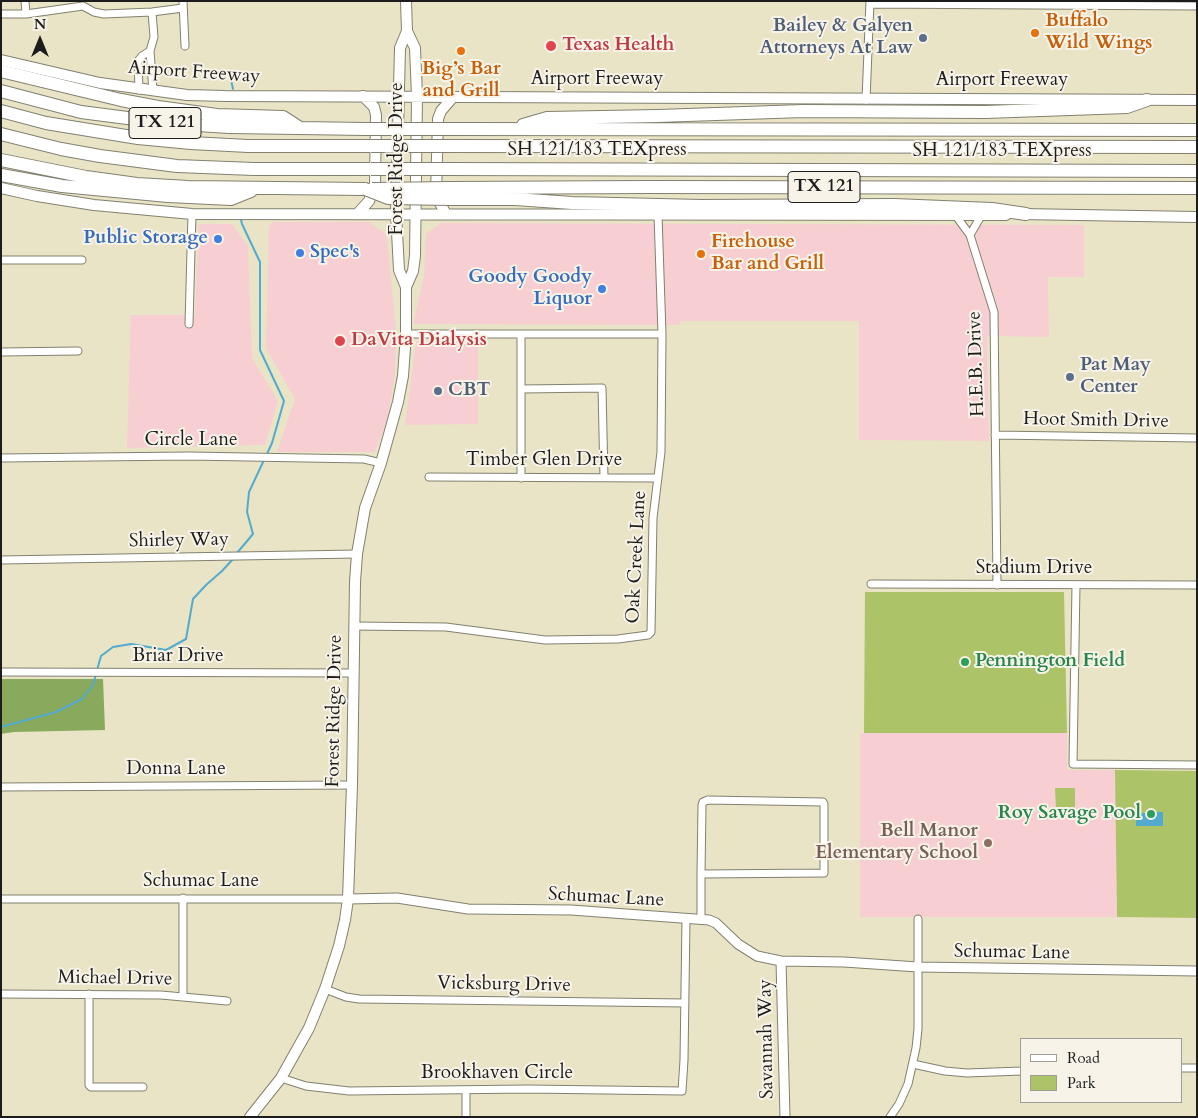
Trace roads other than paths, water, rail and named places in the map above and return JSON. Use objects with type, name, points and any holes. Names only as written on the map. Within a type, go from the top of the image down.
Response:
[{"type":"highway","points":[[1,70],[121,100],[158,107],[218,114],[283,117],[300,128]]},
{"type":"highway","name":"TX 121","points":[[1,91],[81,112],[166,123],[220,127],[366,129],[1197,130]]},
{"type":"highway","points":[[508,129],[547,118],[804,110],[985,112],[1127,107],[1146,100]]},
{"type":"highway","name":"SH 121/183 TEXpress","points":[[1,111],[46,123],[138,138],[248,146],[1197,147]]},
{"type":"highway","name":"SH 121/183 TEXpress","points":[[1,134],[61,149],[100,156],[177,166],[234,169],[1197,171]]},
{"type":"highway","name":"TX 121","points":[[1,160],[86,177],[137,184],[188,187],[361,189],[451,194],[649,187],[1197,188]]},
{"type":"highway","points":[[1,175],[62,186],[168,196],[231,198],[258,188]]},
{"type":"highway","points":[[451,194],[642,205],[894,205],[992,209],[1026,214]]},
{"type":"main road","name":"Forest Ridge Drive","points":[[406,1],[407,31],[415,48],[417,96],[416,213],[413,271],[406,287]]},
{"type":"main road","name":"Forest Ridge Drive","points":[[250,1117],[281,1078],[309,1028],[339,946],[345,920],[348,899],[352,785],[356,554],[366,508],[381,463],[402,382],[406,334],[406,287],[399,270],[396,213],[400,48],[407,31]]},
{"type":"main road","name":"Airport Freeway","points":[[1,60],[62,75],[139,90],[187,95],[866,100],[1197,100]]},
{"type":"main road","points":[[358,213],[369,201],[375,184],[376,115],[374,107],[363,96]]},
{"type":"main road","points":[[446,214],[436,196],[438,119],[441,111],[452,97]]},
{"type":"main road","points":[[1,188],[94,205],[192,214],[416,213],[658,216],[981,216],[1026,214],[1197,217]]},
{"type":"street","points":[[25,1],[26,14]]},
{"type":"street","points":[[866,100],[870,2],[1197,6]]},
{"type":"street","points":[[1,14],[26,14],[85,4],[94,12],[104,14],[152,12],[183,5],[185,46]]},
{"type":"street","points":[[152,12],[154,37],[150,51],[153,91]]},
{"type":"street","points":[[139,90],[138,61],[150,51]]},
{"type":"street","points":[[189,324],[192,214]]},
{"type":"street","name":"Oak Creek Lane","points":[[354,626],[446,627],[545,640],[618,638],[648,635],[651,632],[653,518],[661,452],[662,334],[658,216]]},
{"type":"street","name":"H.E.B. Drive","points":[[956,216],[970,235],[994,312],[997,585]]},
{"type":"street","points":[[970,235],[981,216]]},
{"type":"street","points":[[1,260],[82,260]]},
{"type":"street","points":[[406,334],[662,334]]},
{"type":"street","points":[[521,334],[521,478]]},
{"type":"street","points":[[1,352],[78,351]]},
{"type":"street","points":[[521,389],[602,388],[604,478]]},
{"type":"street","name":"Hoot Smith Drive","points":[[995,435],[1197,438]]},
{"type":"street","name":"Circle Lane","points":[[1,458],[189,456],[364,459],[381,463]]},
{"type":"street","name":"Timber Glen Drive","points":[[429,478],[658,478]]},
{"type":"street","name":"Shirley Way","points":[[1,560],[356,554]]},
{"type":"street","name":"Stadium Drive","points":[[871,584],[1197,586]]},
{"type":"street","points":[[1076,585],[1073,764],[1197,765]]},
{"type":"street","name":"Briar Drive","points":[[1,672],[354,674]]},
{"type":"street","name":"Donna Lane","points":[[1,787],[352,785]]},
{"type":"street","points":[[701,874],[824,873],[824,804],[820,801],[708,800],[703,802],[701,874],[701,920]]},
{"type":"street","points":[[183,898],[183,996]]},
{"type":"street","name":"Schumac Lane","points":[[1,899],[397,898],[468,909],[571,910],[701,920],[716,923],[738,944],[757,956],[781,961],[844,962],[918,967],[1197,971]]},
{"type":"street","points":[[685,1003],[686,919]]},
{"type":"street","points":[[890,1117],[899,1104],[908,1084],[913,1064],[918,1028],[918,919]]},
{"type":"street","name":"Savannah Way","points":[[781,961],[785,1117]]},
{"type":"street","name":"Vicksburg Drive","points":[[325,988],[346,997],[359,999],[685,1003]]},
{"type":"street","name":"Michael Drive","points":[[1,994],[183,996],[227,1001]]},
{"type":"street","points":[[89,994],[89,1085],[91,1087],[143,1087]]},
{"type":"street","name":"Brookhaven Circle","points":[[281,1078],[306,1086],[349,1091],[682,1091],[684,1088],[685,1003]]},
{"type":"street","points":[[913,1064],[945,1071],[967,1073],[1020,1071]]},
{"type":"street","points":[[1183,1068],[1197,1068]]},
{"type":"street","points":[[466,1090],[466,1117]]},
{"type":"water","points":[[1163,812],[1163,826],[1136,826],[1136,813]]},
{"type":"waterway","points":[[229,71],[233,89]]},
{"type":"waterway","points":[[241,220],[260,262],[260,350],[284,401],[272,443],[266,456]]},
{"type":"waterway","points":[[237,553],[253,534],[247,512],[249,492],[264,460]]},
{"type":"waterway","points":[[97,670],[101,656],[113,647],[131,644],[166,650],[186,639],[193,599],[233,559]]},
{"type":"waterway","points":[[1,727],[56,712],[82,699],[93,685],[96,674]]},
{"type":"place","name":"Buffalo Wild Wings","points":[[1035,33]]},
{"type":"place","name":"Bailey & Galyen Attorneys At Law","points":[[923,38]]},
{"type":"place","name":"Texas Health","points":[[551,46]]},
{"type":"place","name":"Big’s Bar and Grill","points":[[461,51]]},
{"type":"place","name":"Public Storage","points":[[218,239]]},
{"type":"place","name":"Spec's","points":[[300,253]]},
{"type":"place","name":"Firehouse Bar and Grill","points":[[701,254]]},
{"type":"place","name":"Goody Goody Liquor","points":[[602,289]]},
{"type":"place","name":"DaVita Dialysis","points":[[340,341]]},
{"type":"place","name":"Pat May Center","points":[[1070,377]]},
{"type":"place","name":"CBT","points":[[438,391]]},
{"type":"place","name":"Pennington Field","points":[[965,662]]},
{"type":"place","name":"Roy Savage Pool","points":[[1151,814]]},
{"type":"place","name":"Bell Manor Elementary School","points":[[988,843]]}]
